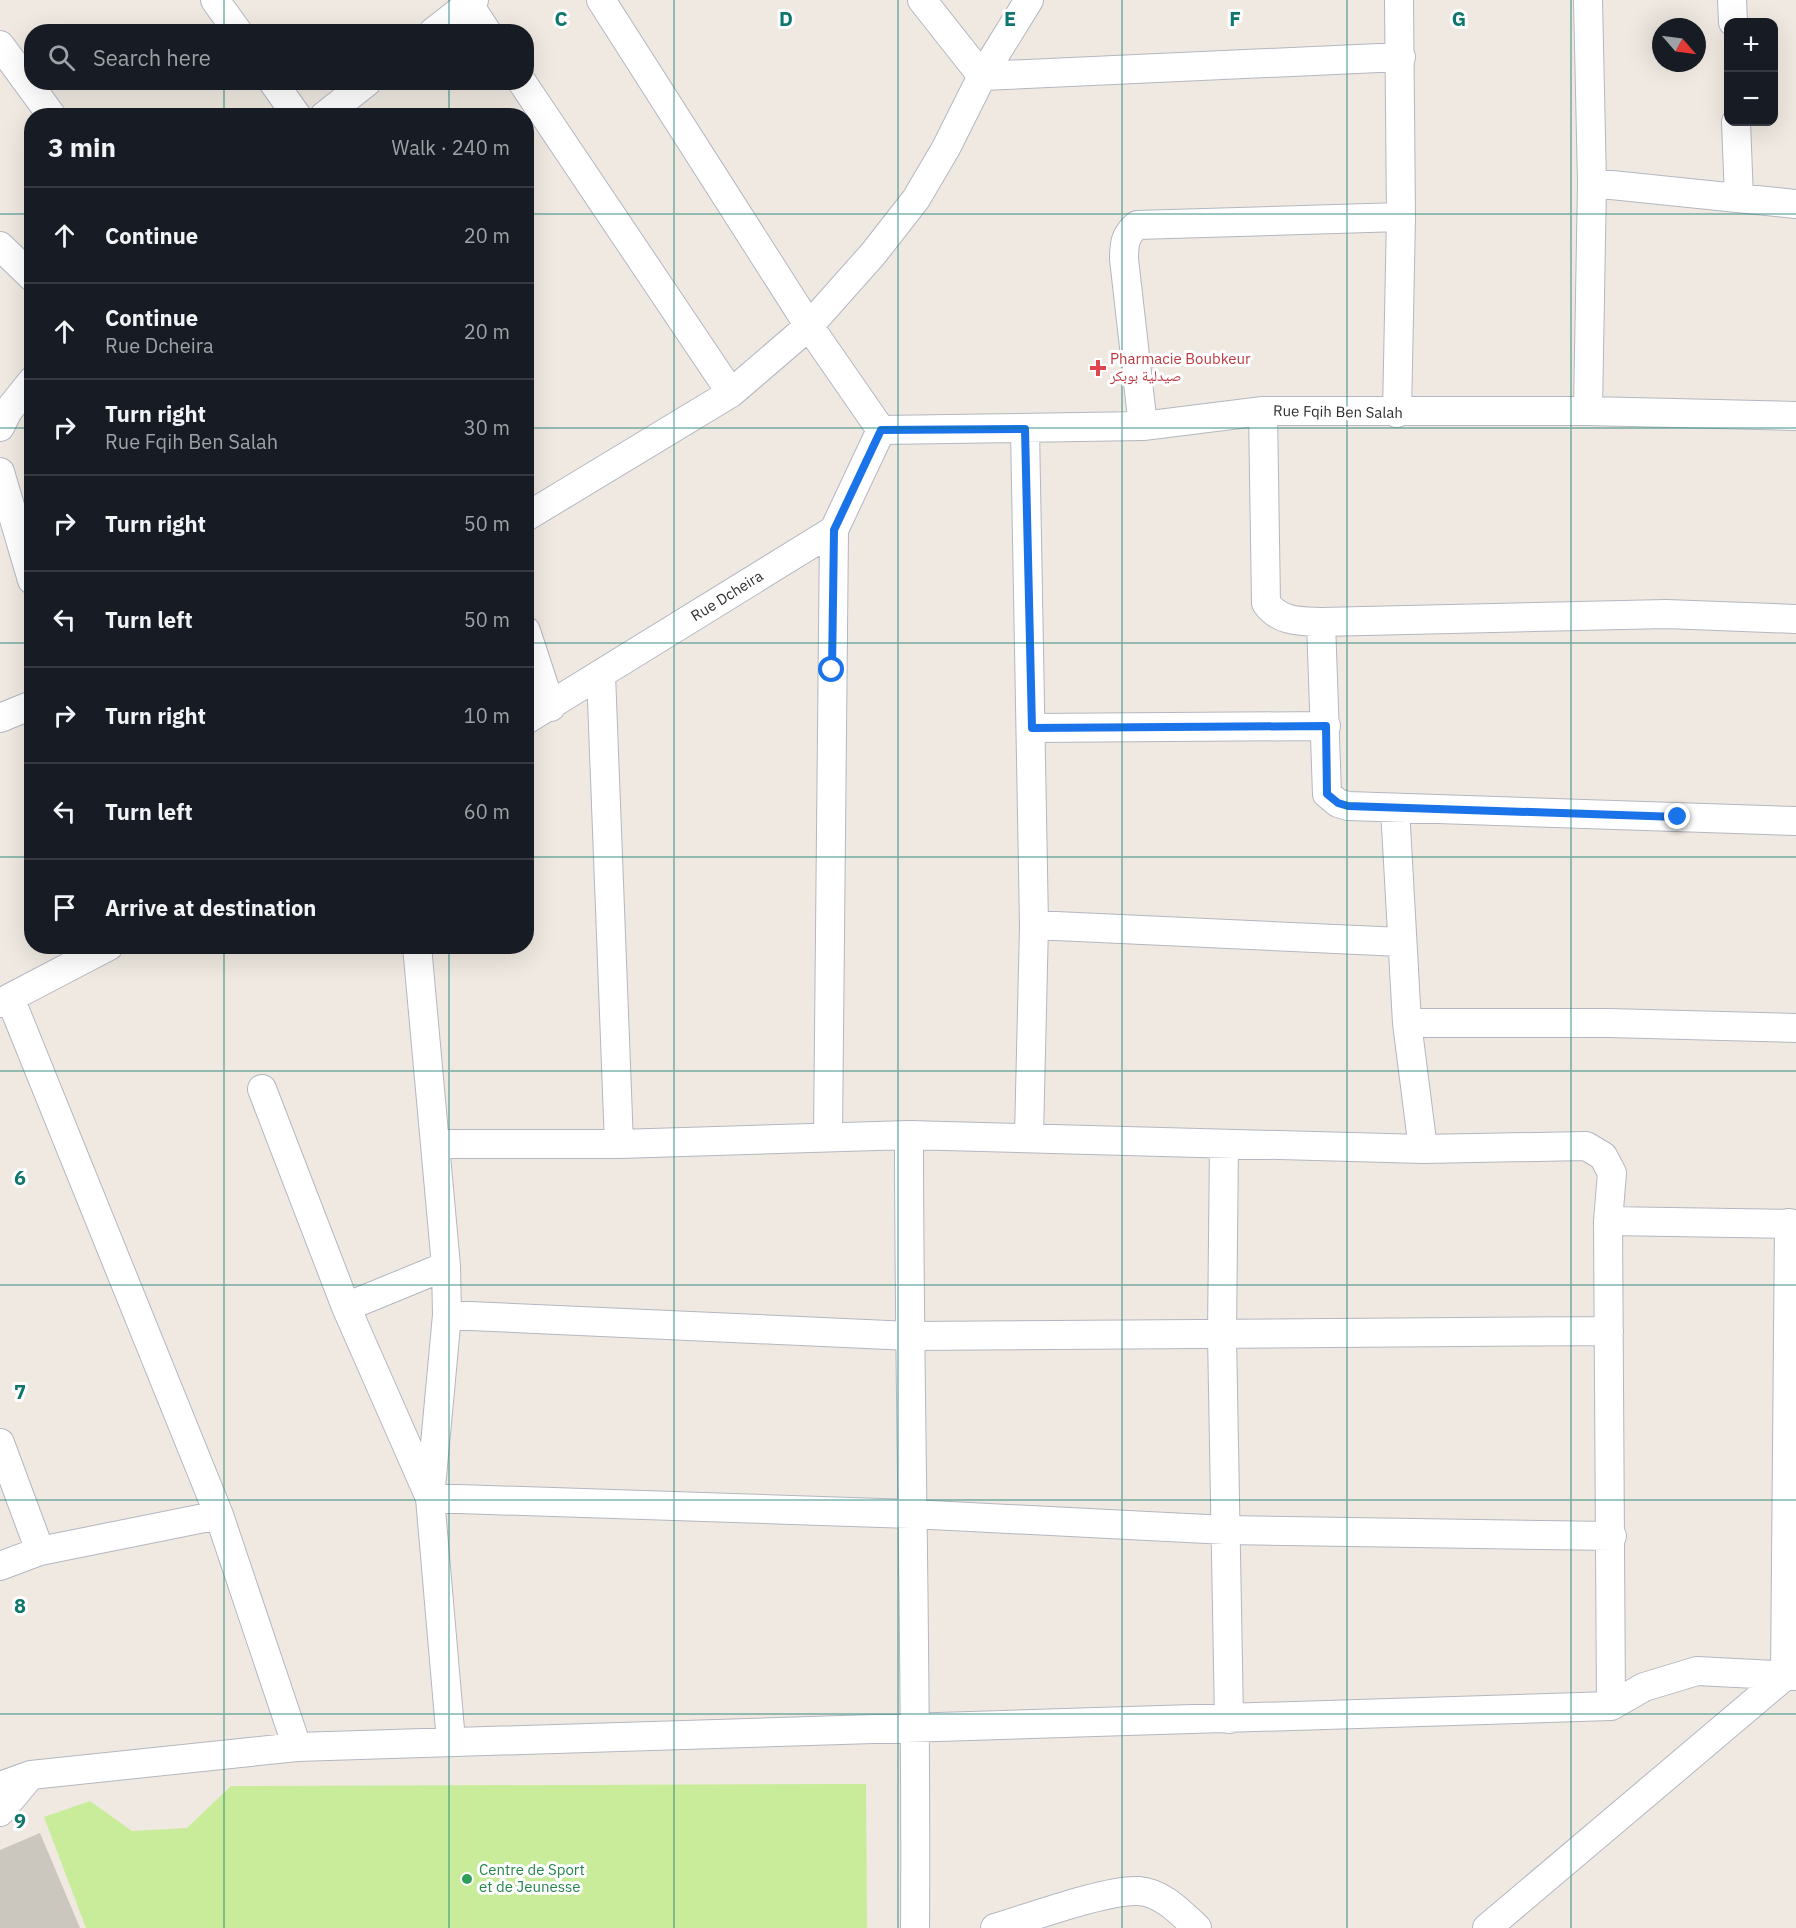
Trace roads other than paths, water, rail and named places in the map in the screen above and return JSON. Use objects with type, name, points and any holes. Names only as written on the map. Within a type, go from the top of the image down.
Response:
[{"type":"street","points":[[215,0],[232,24]]},
{"type":"street","points":[[601,0],[808,326],[881,430],[834,530],[828,1136]]},
{"type":"street","points":[[921,0],[982,76]]},
{"type":"street","points":[[534,512],[730,393],[808,326],[873,254],[916,199],[946,148],[982,76],[1029,0]]},
{"type":"street","points":[[1397,413],[1401,216],[1399,0]]},
{"type":"street","points":[[1588,0],[1592,183],[1588,411]]},
{"type":"street","points":[[1732,0],[1732,18]]},
{"type":"street","points":[[443,24],[470,1],[483,24]]},
{"type":"street","points":[[0,45],[24,78]]},
{"type":"street","points":[[982,76],[1401,57]]},
{"type":"street","points":[[33,90],[46,108]]},
{"type":"street","points":[[279,90],[291,108]]},
{"type":"street","points":[[334,108],[357,90]]},
{"type":"street","points":[[527,90],[730,393]]},
{"type":"street","points":[[1736,126],[1738,198]]},
{"type":"street","points":[[1592,183],[1796,204]]},
{"type":"street","points":[[1143,426],[1124,259],[1124,243],[1129,232],[1137,225],[1401,216]]},
{"type":"street","points":[[0,246],[24,269]]},
{"type":"street","points":[[0,428],[8,411],[24,391]]},
{"type":"street","points":[[1263,411],[1266,603],[1271,611],[1282,618],[1321,622],[1666,614],[1796,619]]},
{"type":"street","name":"Rue Fqih Ben Salah","points":[[881,430],[1143,426],[1263,411],[1397,413],[1588,411],[1796,416]]},
{"type":"street","points":[[1025,429],[1034,925],[1029,1136]]},
{"type":"street","points":[[0,472],[24,553]]},
{"type":"street","name":"Rue Dcheira","points":[[534,716],[834,530]]},
{"type":"street","points":[[1321,622],[1327,794],[1330,798],[1348,806],[1796,821]]},
{"type":"street","points":[[534,655],[551,707]]},
{"type":"street","points":[[601,674],[620,1144]]},
{"type":"street","points":[[0,718],[24,708]]},
{"type":"street","points":[[1032,728],[1326,726]]},
{"type":"street","points":[[1395,808],[1407,1023],[1423,1149]]},
{"type":"street","points":[[1034,925],[1401,942]]},
{"type":"street","points":[[94,954],[5,1000],[219,1515],[297,1747]]},
{"type":"street","points":[[418,954],[446,1266],[447,1316],[430,1498],[451,1741]]},
{"type":"street","points":[[1407,1023],[1609,1023],[1796,1028]]},
{"type":"street","points":[[262,1089],[346,1307],[430,1498]]},
{"type":"street","points":[[909,1135],[911,1514],[916,1726],[915,1928]]},
{"type":"street","points":[[436,1144],[620,1144],[909,1135],[1029,1136],[1423,1149],[1586,1146],[1603,1156],[1612,1173],[1608,1221],[1612,1536],[1611,1706]]},
{"type":"street","points":[[1224,1144],[1222,1335],[1229,1719]]},
{"type":"street","points":[[1487,1928],[1790,1676],[1792,1224],[1608,1221]]},
{"type":"street","points":[[346,1307],[446,1266]]},
{"type":"street","points":[[447,1316],[910,1336],[1609,1331]]},
{"type":"street","points":[[0,1443],[40,1551]]},
{"type":"street","points":[[430,1498],[911,1514],[1226,1530],[1612,1536]]},
{"type":"street","points":[[0,1566],[40,1551],[219,1515]]},
{"type":"street","points":[[0,1786],[31,1775],[297,1747],[1611,1706],[1644,1687],[1696,1671],[1790,1676]]},
{"type":"street","points":[[0,1812],[31,1775]]},
{"type":"street","points":[[995,1928],[1111,1894],[1140,1891],[1172,1904],[1197,1928]]},
{"type":"place","name":"Pharmacie Boubkeur صيدلية بوبكر","points":[[1098,368]]},
{"type":"place","name":"Centre de Sport et de Jeunesse","points":[[467,1879]]}]
